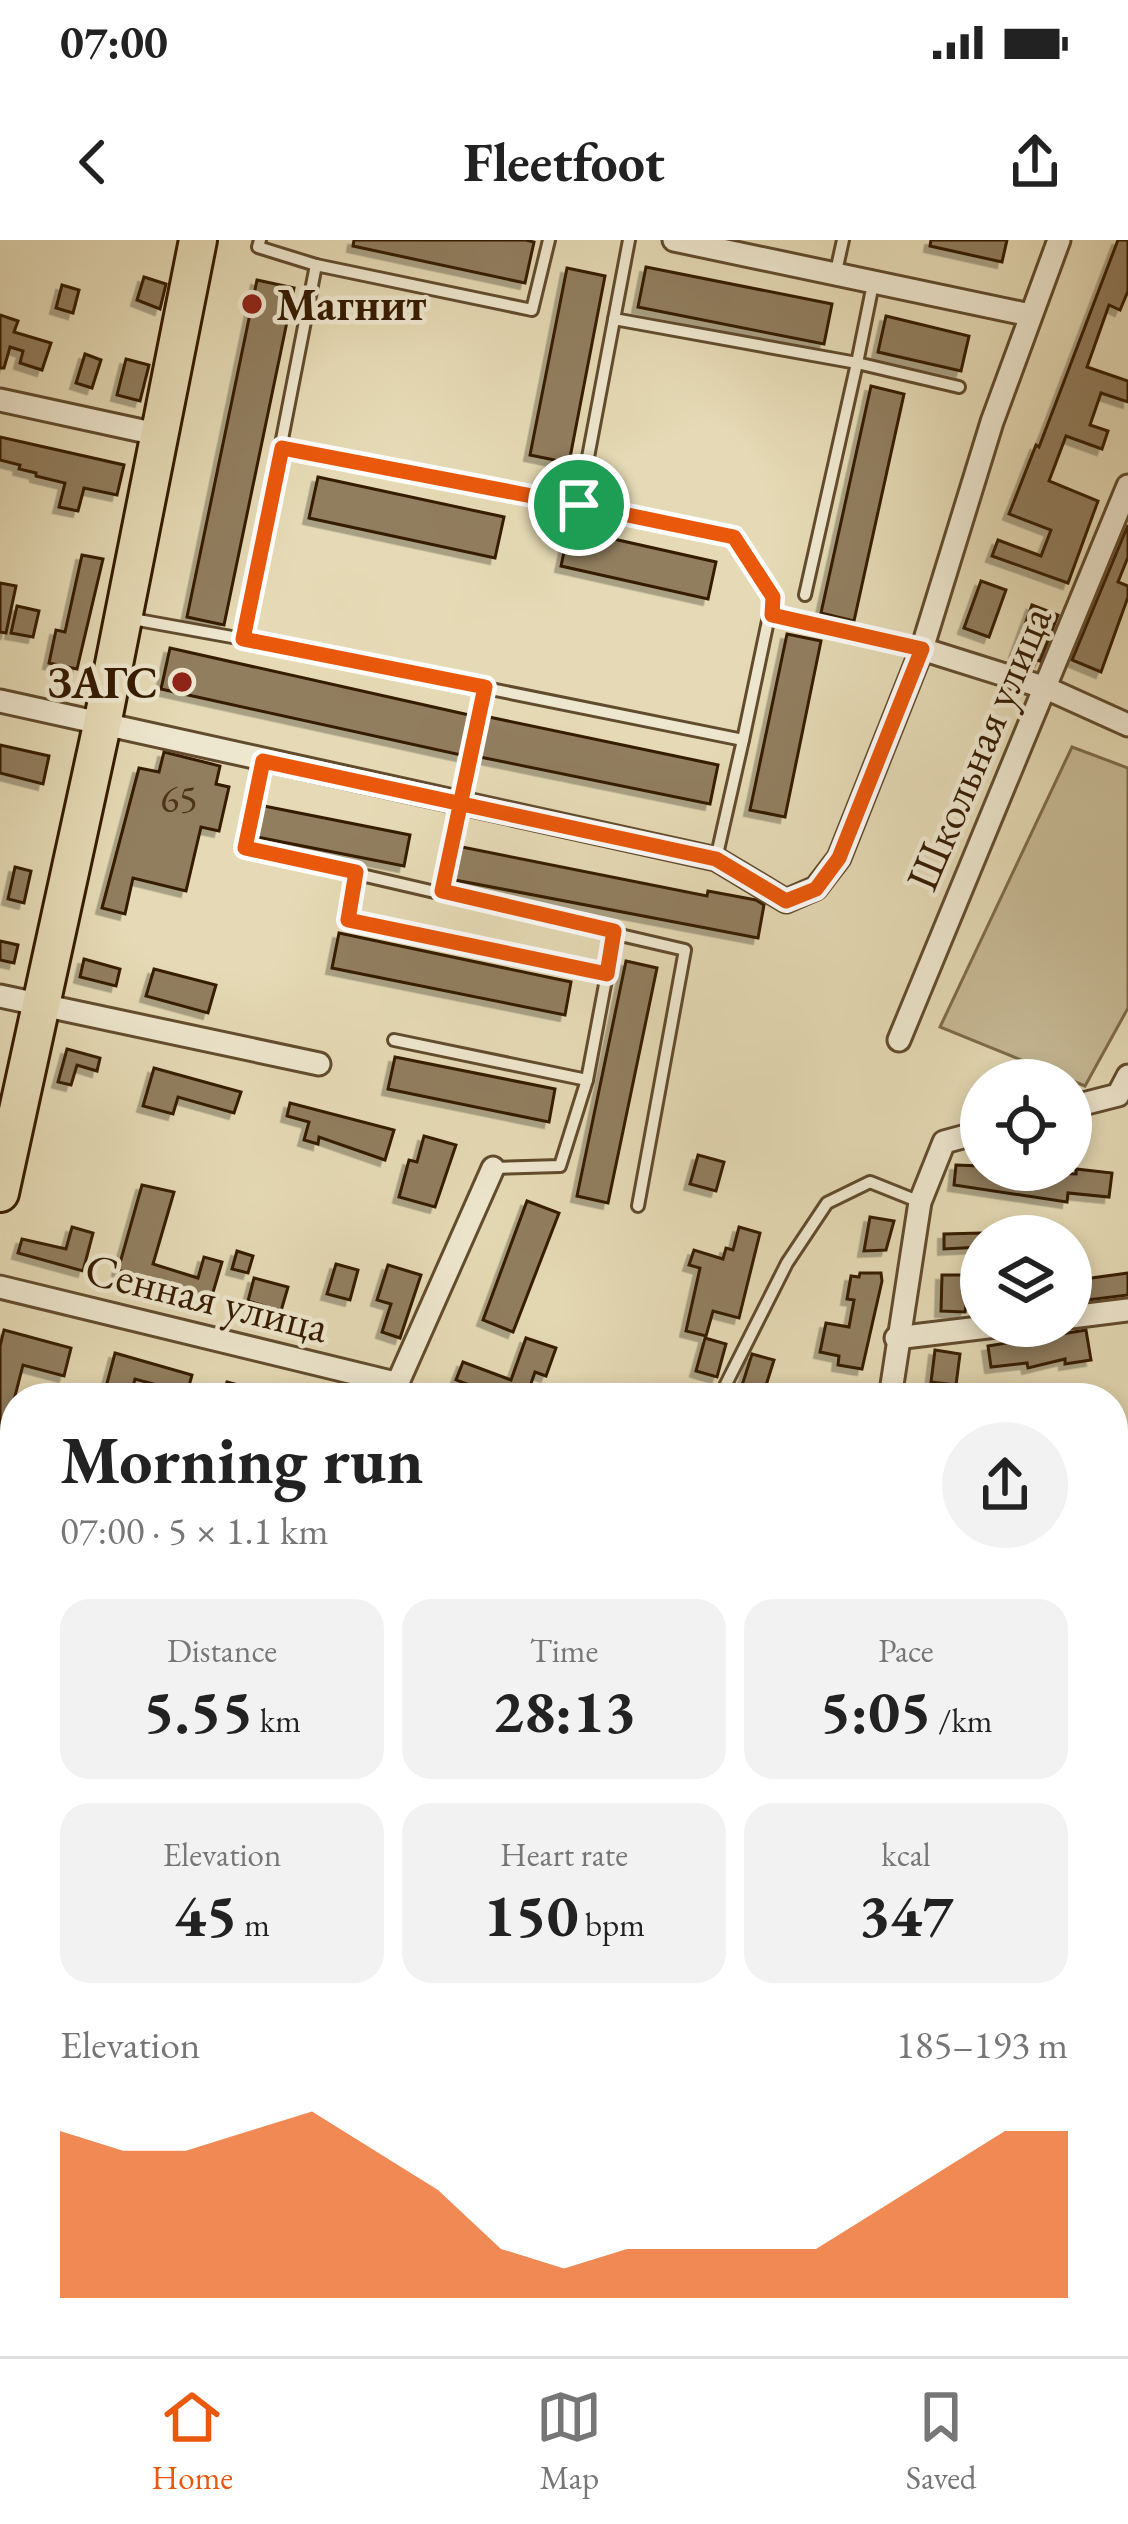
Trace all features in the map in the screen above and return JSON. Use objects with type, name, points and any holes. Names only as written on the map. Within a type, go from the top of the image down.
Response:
[{"type":"highway","points":[[0,1192],[102,725],[198,240]]},
{"type":"street","points":[[674,240],[1030,315]]},
{"type":"street","points":[[0,701],[716,859],[786,901],[816,889],[839,858],[922,649],[1030,315],[1059,240]]},
{"type":"street","points":[[0,400],[161,436]]},
{"type":"street","name":"Школьная улица","points":[[899,1040],[1128,486]]},
{"type":"street","points":[[922,649],[1046,688],[1128,725]]},
{"type":"street","points":[[0,996],[319,1064]]},
{"type":"street","points":[[1092,1099],[1123,1086]]},
{"type":"street","points":[[892,1383],[920,1202],[944,1142],[960,1138]]},
{"type":"street","points":[[397,1383],[493,1168]]},
{"type":"street","name":"Сенная улица","points":[[0,1287],[363,1383]]},
{"type":"street","points":[[1092,1314],[1128,1310]]},
{"type":"street","points":[[896,1338],[960,1330]]},
{"type":"lane","points":[[260,240],[258,247],[316,265],[532,310],[549,240]]},
{"type":"lane","points":[[579,505],[629,240]]},
{"type":"lane","points":[[835,276],[843,240]]},
{"type":"lane","points":[[243,639],[316,265]]},
{"type":"lane","points":[[805,595],[873,284]]},
{"type":"lane","points":[[614,319],[857,363],[959,387]]},
{"type":"lane","points":[[282,448],[734,537],[773,597],[772,615],[716,859]]},
{"type":"lane","points":[[772,615],[922,649]]},
{"type":"lane","points":[[124,617],[743,740]]},
{"type":"lane","points":[[442,891],[485,687]]},
{"type":"lane","points":[[263,761],[245,848],[685,950],[638,1206]]},
{"type":"lane","points":[[356,872],[348,920],[607,974]]},
{"type":"lane","points":[[493,1168],[560,1166],[586,1080],[614,931]]},
{"type":"lane","points":[[394,1040],[586,1080]]},
{"type":"lane","points":[[726,1383],[787,1263],[826,1203],[870,1182],[920,1202]]},
{"type":"shaded area","points":[[1072,747],[1128,768],[1128,1008],[1092,1073],[1092,1059],[1019,1059],[940,1027]]},
{"type":"building","points":[[354,240],[534,242],[525,283],[353,246]]},
{"type":"building","points":[[931,240],[1007,240],[1002,262],[930,246]]},
{"type":"building","points":[[1118,240],[1128,240],[1128,291],[1120,310],[1109,305],[1087,367],[1128,381],[1128,402],[1101,393],[1090,425],[1108,431],[1102,449],[1066,436],[1049,481],[1098,501],[1068,583],[992,556],[998,540],[1041,556],[1051,530],[1009,514]]},
{"type":"building","points":[[646,267],[832,304],[824,344],[638,307]]},
{"type":"building","points":[[567,268],[605,276],[569,463],[530,455]]},
{"type":"building","points":[[144,277],[166,284],[160,309],[137,300]]},
{"type":"building","points":[[257,280],[294,288],[224,625],[187,617]]},
{"type":"building","points":[[62,285],[79,290],[73,313],[56,308]]},
{"type":"building","points":[[0,315],[18,321],[14,332],[51,343],[42,370],[20,363],[23,351],[10,347],[4,368],[0,368]]},
{"type":"building","points":[[886,316],[969,336],[961,371],[878,352]]},
{"type":"building","points":[[85,354],[101,360],[92,388],[76,383]]},
{"type":"building","points":[[126,359],[149,365],[140,401],[117,395]]},
{"type":"building","points":[[871,386],[904,394],[854,621],[821,613]]},
{"type":"building","points":[[0,437],[124,465],[117,495],[84,488],[78,511],[59,507],[65,483],[0,460]]},
{"type":"building","points":[[318,477],[504,517],[495,558],[309,518]]},
{"type":"building","points":[[1128,525],[1128,557],[1118,582],[1128,586],[1128,597],[1101,672],[1072,660]]},
{"type":"building","points":[[569,529],[716,562],[708,599],[561,566]]},
{"type":"building","points":[[82,555],[103,559],[77,669],[49,663],[56,630],[65,632]]},
{"type":"building","points":[[981,581],[1006,590],[989,637],[964,628]]},
{"type":"building","points":[[0,583],[16,586],[6,633],[0,632]]},
{"type":"building","points":[[1032,605],[1058,615],[1040,661],[1015,652]]},
{"type":"building","points":[[17,606],[39,611],[33,637],[11,633]]},
{"type":"building","points":[[787,634],[821,641],[785,817],[750,810]]},
{"type":"building","points":[[170,648],[469,715],[461,755],[161,689]]},
{"type":"building","points":[[489,717],[718,765],[710,804],[480,757]]},
{"type":"building","points":[[0,745],[49,756],[43,784],[0,773]]},
{"type":"building","points":[[164,752],[220,766],[216,784],[229,787],[219,831],[201,827],[186,891],[133,878],[125,914],[102,908],[139,768],[159,772]]},
{"type":"building","points":[[264,806],[410,835],[404,866],[257,837]]},
{"type":"building","points":[[462,847],[707,896],[708,891],[756,900],[764,905],[758,938],[455,880]]},
{"type":"building","points":[[15,867],[31,871],[24,903],[8,899]]},
{"type":"building","points":[[339,933],[571,982],[565,1015],[332,968]]},
{"type":"building","points":[[0,941],[18,945],[14,963],[0,960]]},
{"type":"building","points":[[84,959],[120,969],[116,986],[80,977]]},
{"type":"building","points":[[626,961],[657,968],[608,1203],[577,1196]]},
{"type":"building","points":[[154,969],[216,985],[208,1013],[146,996]]},
{"type":"building","points":[[67,1049],[100,1058],[97,1071],[77,1065],[71,1085],[58,1082]]},
{"type":"building","points":[[395,1057],[555,1089],[549,1122],[388,1089]]},
{"type":"building","points":[[154,1068],[241,1092],[234,1113],[178,1097],[173,1114],[143,1106]]},
{"type":"building","points":[[290,1103],[394,1130],[385,1160],[319,1137],[318,1144],[304,1140],[309,1122],[287,1116]]},
{"type":"building","points":[[424,1136],[456,1145],[435,1207],[399,1197],[409,1160],[417,1162]]},
{"type":"building","points":[[698,1155],[724,1162],[716,1191],[690,1184]]},
{"type":"building","points":[[956,1165],[960,1165],[960,1186],[954,1185]]},
{"type":"building","points":[[1092,1171],[1112,1173],[1109,1197],[1068,1193],[1067,1202],[994,1191],[1092,1191]]},
{"type":"building","points":[[142,1185],[174,1192],[153,1264],[198,1278],[204,1257],[222,1262],[211,1299],[118,1270]]},
{"type":"building","points":[[527,1201],[559,1213],[513,1332],[483,1320]]},
{"type":"building","points":[[870,1217],[894,1221],[886,1250],[864,1251]]},
{"type":"building","points":[[72,1227],[93,1233],[83,1271],[18,1253],[22,1239],[66,1249]]},
{"type":"building","points":[[739,1227],[760,1233],[739,1318],[713,1311],[706,1336],[686,1331],[700,1268],[689,1265],[694,1250],[723,1259],[726,1248],[733,1250]]},
{"type":"building","points":[[944,1234],[960,1234],[960,1248],[944,1249]]},
{"type":"building","points":[[237,1251],[253,1256],[248,1273],[232,1269]]},
{"type":"building","points":[[336,1264],[358,1270],[350,1300],[327,1294]]},
{"type":"building","points":[[388,1265],[421,1275],[400,1338],[382,1332],[391,1304],[377,1300]]},
{"type":"building","points":[[881,1273],[882,1281],[862,1369],[838,1365],[839,1356],[820,1352],[826,1323],[849,1327],[854,1300],[847,1299],[851,1276]]},
{"type":"building","points":[[1128,1273],[1128,1295],[1092,1299],[1092,1278]]},
{"type":"building","points":[[942,1275],[960,1275],[960,1312],[941,1311]]},
{"type":"building","points":[[254,1278],[288,1287],[281,1311],[248,1301]]},
{"type":"building","points":[[4,1330],[71,1348],[64,1376],[23,1365],[18,1383],[0,1383]]},
{"type":"building","points":[[526,1338],[556,1348],[546,1376],[535,1372],[531,1383],[456,1380],[463,1362],[511,1380]]},
{"type":"building","points":[[705,1338],[726,1344],[717,1377],[696,1371]]},
{"type":"building","points":[[988,1347],[1089,1347],[1091,1360],[1065,1364],[1065,1359],[1028,1368],[1027,1363],[991,1367]]},
{"type":"building","points":[[935,1350],[960,1354],[956,1383],[931,1382]]},
{"type":"building","points":[[115,1353],[192,1375],[190,1383],[135,1379],[134,1383],[107,1383]]},
{"type":"building","points":[[752,1354],[774,1360],[767,1383],[743,1383]]},
{"type":"place","name":"Магнит","points":[[252,304]]},
{"type":"place","name":"ЗАГС","points":[[182,682]]},
{"type":"route","points":[[579,505],[282,448],[243,639],[485,687],[461,805],[442,891],[614,931],[607,974],[348,920],[356,872],[245,848],[263,761],[461,805],[716,859],[786,901],[816,889],[839,858],[922,649],[772,615],[773,597],[734,537],[579,505]]}]
